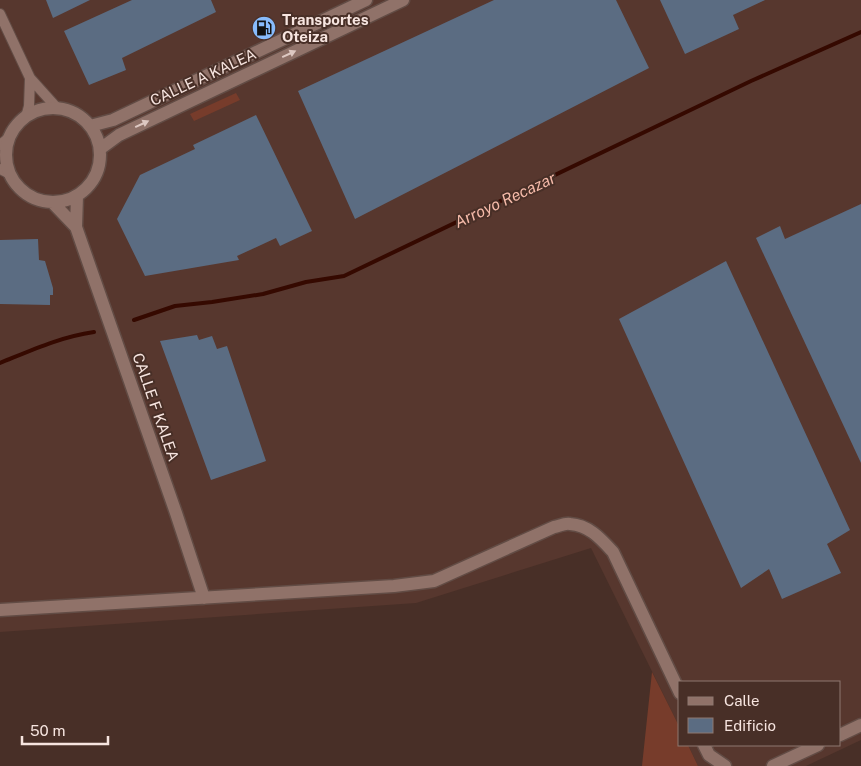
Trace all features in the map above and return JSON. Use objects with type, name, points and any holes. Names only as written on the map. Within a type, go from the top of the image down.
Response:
[{"type":"street","name":"CALLE A KALEA","points":[[90,126],[113,120],[366,0]]},
{"type":"street","name":"CALLE A KALEA","points":[[100,149],[119,135],[403,0]]},
{"type":"street","points":[[0,14],[30,78],[57,108]]},
{"type":"street","points":[[26,117],[29,106],[30,78]]},
{"type":"street","points":[[57,108],[69,111],[80,117],[90,126],[100,149],[98,171],[93,181],[77,196],[65,201],[42,201],[23,191],[5,171],[7,149],[5,141],[26,117],[41,110],[57,108]]},
{"type":"street","name":"CALLE F KALEA","points":[[77,196],[76,228],[170,495],[204,598]]},
{"type":"street","name":"CALLE F KALEA","points":[[52,202],[76,228]]},
{"type":"street","points":[[0,610],[394,586],[434,581],[554,527],[570,524],[584,527],[598,536],[613,552],[678,689]]},
{"type":"street","points":[[841,735],[861,725]]},
{"type":"street","points":[[704,746],[709,755],[725,766]]},
{"type":"street","points":[[773,766],[816,746]]},
{"type":"shaded area","points":[[0,0],[861,0],[861,740],[806,766],[698,766],[688,746],[841,746],[841,681],[678,681],[678,724],[591,548],[416,603],[0,632]]},
{"type":"shaded area","points":[[236,93],[240,100],[194,121],[190,114]]},
{"type":"shaded area","points":[[652,672],[678,724],[678,746],[688,746],[698,766],[642,766]]},
{"type":"building","points":[[46,0],[90,0],[53,18]]},
{"type":"building","points":[[132,0],[211,0],[216,12],[122,58],[126,70],[89,85],[64,31]]},
{"type":"building","points":[[494,0],[616,0],[649,68],[355,219],[298,91]]},
{"type":"building","points":[[660,0],[765,0],[733,15],[739,29],[685,54]]},
{"type":"building","points":[[256,115],[312,231],[280,246],[276,238],[237,256],[239,260],[145,276],[117,219],[140,175],[195,149],[193,145]]},
{"type":"building","points":[[861,204],[861,463],[756,238],[780,226],[785,239]]},
{"type":"building","points":[[38,239],[39,260],[45,261],[53,288],[53,295],[50,295],[50,305],[0,304],[0,240]]},
{"type":"building","points":[[726,261],[850,530],[827,544],[841,573],[782,599],[769,569],[741,588],[619,319]]},
{"type":"building","points":[[197,335],[199,340],[212,336],[217,349],[227,346],[266,461],[211,480],[160,341]]},
{"type":"waterway","name":"Arroyo Recazar","points":[[134,320],[175,306],[263,294],[306,282],[344,276],[751,81],[861,32]]},
{"type":"waterway","name":"Arroyo Recazar","points":[[0,363],[58,341],[94,332]]},
{"type":"place","name":"Transportes Oteiza","points":[[264,28]]}]
